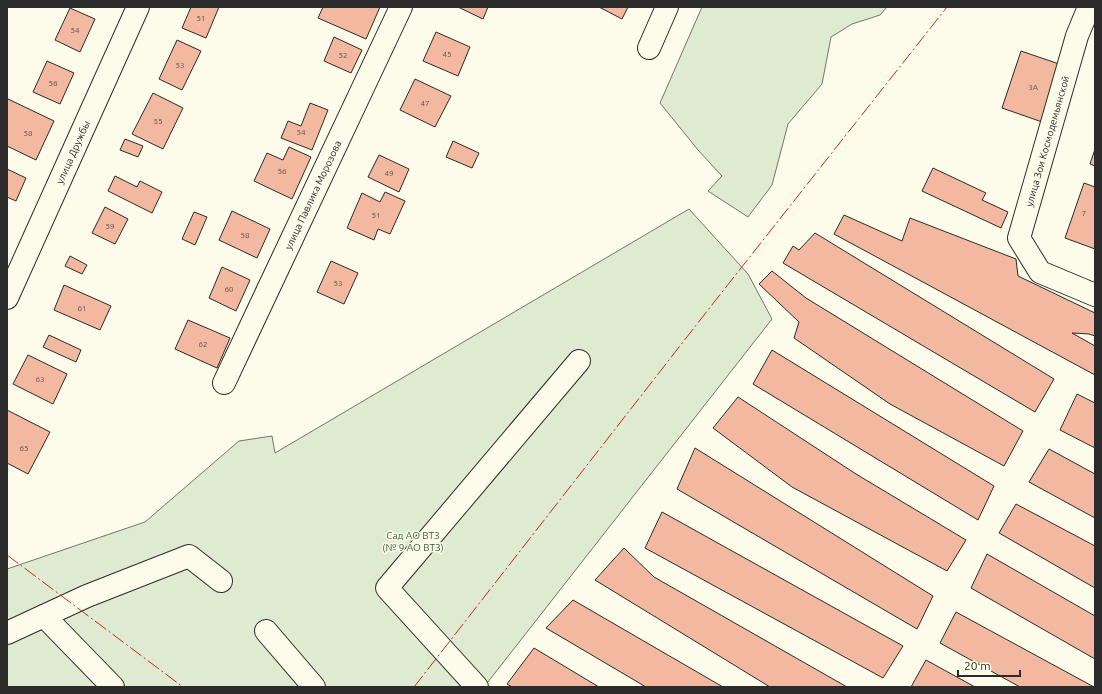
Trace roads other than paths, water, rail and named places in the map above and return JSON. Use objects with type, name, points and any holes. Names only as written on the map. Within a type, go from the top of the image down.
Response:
[{"type":"street","name":"улица Дружбы","points":[[7,298],[138,7]]},
{"type":"street","name":"улица Павлика Морозова","points":[[224,383],[401,7]]},
{"type":"street","points":[[649,48],[667,7]]},
{"type":"street","name":"улица Зои Космодемьянской","points":[[1089,7],[1076,36],[1019,238],[1040,272],[1095,295]]},
{"type":"street","points":[[477,687],[387,588],[579,361]]},
{"type":"street","points":[[7,633],[87,596],[189,556],[221,581]]},
{"type":"street","points":[[44,616],[113,687]]},
{"type":"street","points":[[266,631],[314,687]]},
{"type":"park label","name":"Сад АО ВТЗ (№ 9 АО ВТЗ)","points":[[413,540]]}]
